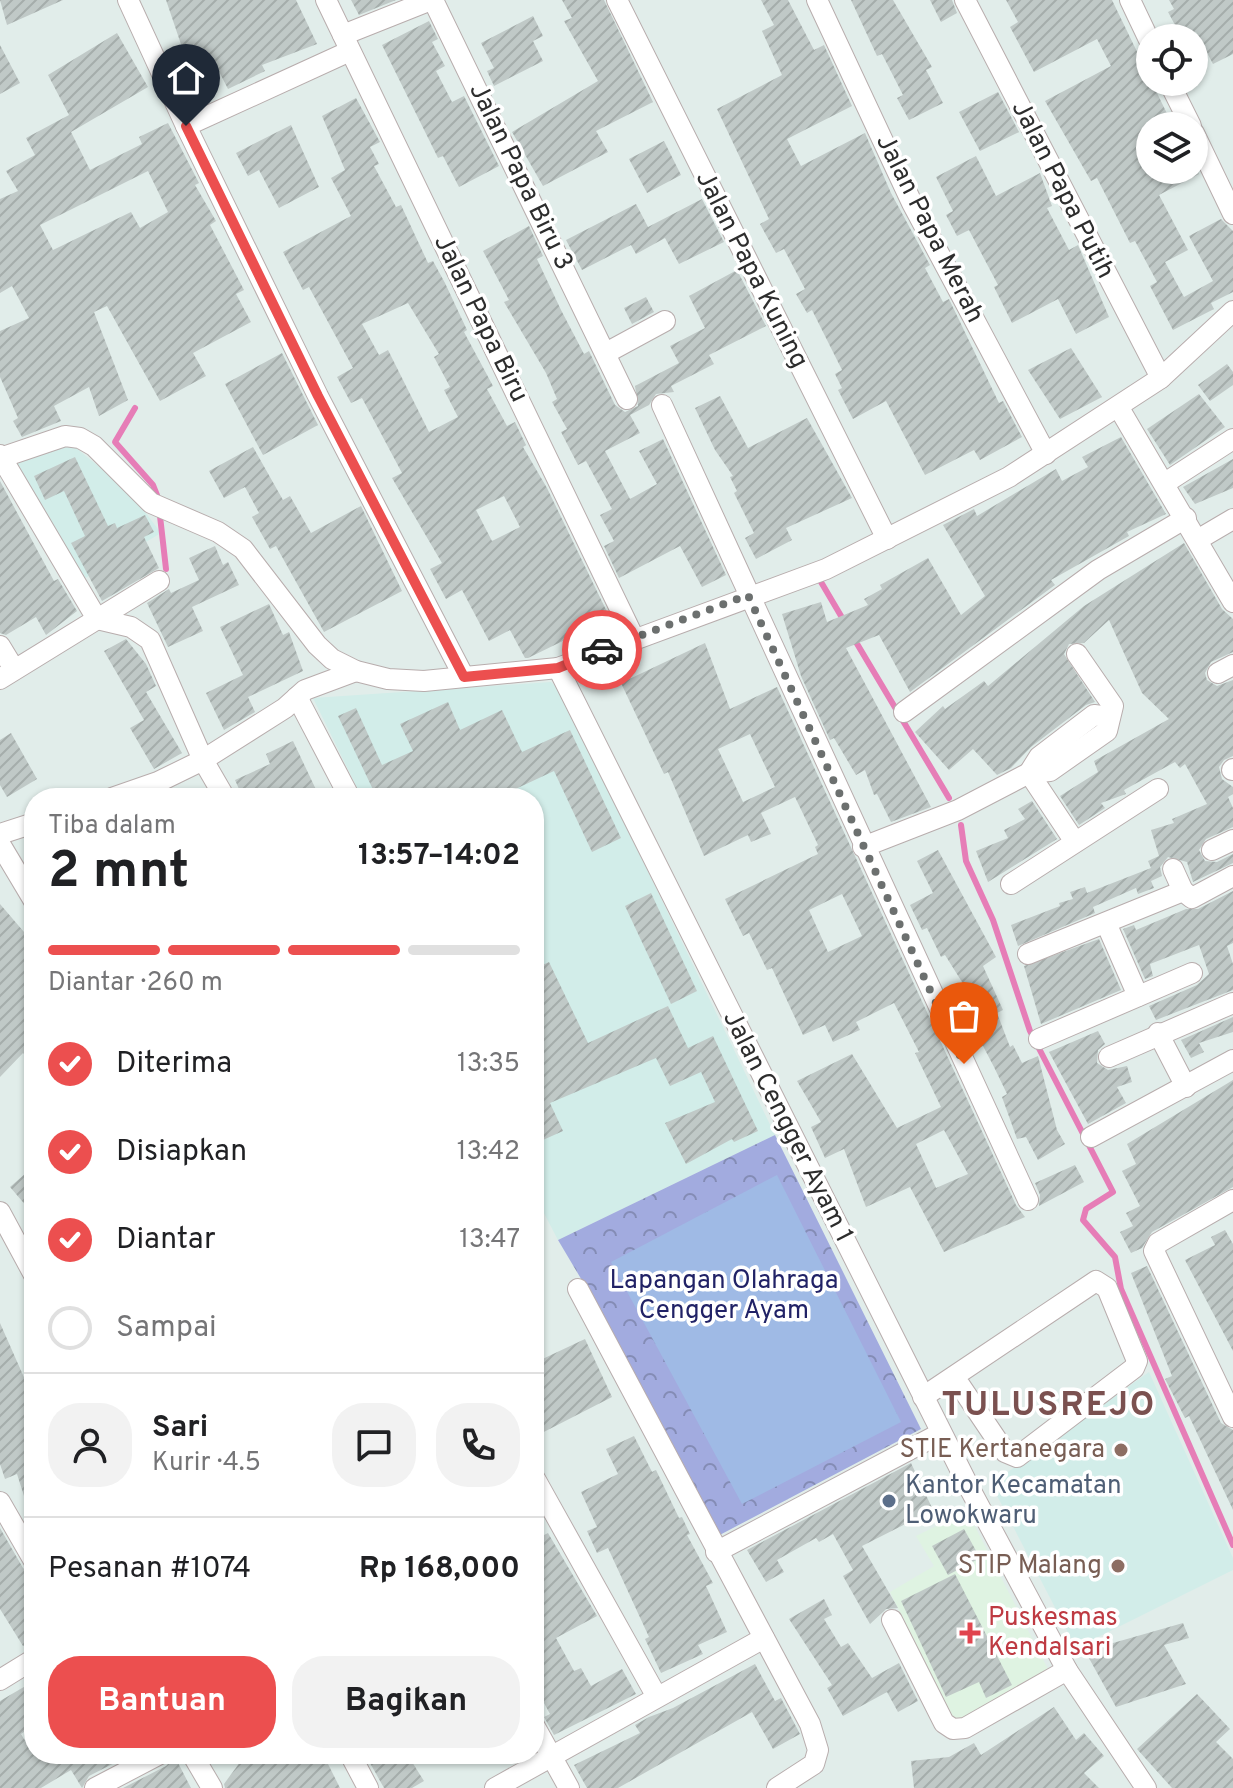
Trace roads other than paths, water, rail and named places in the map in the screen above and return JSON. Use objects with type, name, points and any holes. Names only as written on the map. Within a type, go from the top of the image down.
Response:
[{"type":"street","points":[[128,0],[318,396],[464,677]]},
{"type":"street","name":"Jalan Papa Biru","points":[[326,0],[634,638]]},
{"type":"street","points":[[186,126],[432,0]]},
{"type":"street","name":"Jalan Papa Biru 3","points":[[432,0],[627,399]]},
{"type":"street","name":"Jalan Papa Kuning","points":[[617,0],[887,539]]},
{"type":"street","name":"Jalan Papa Merah","points":[[817,0],[912,203],[1046,454]]},
{"type":"street","name":"Jalan Papa Putih","points":[[965,0],[1133,332],[1161,378]]},
{"type":"street","points":[[1130,0],[1141,24]]},
{"type":"street","points":[[1208,162],[1233,214]]},
{"type":"street","points":[[219,788],[203,760],[150,640],[124,624],[97,619],[0,457],[65,436],[80,438],[94,446],[151,503],[218,532],[243,549],[317,645],[332,659],[356,671],[400,681],[558,668],[748,595],[826,569],[887,539],[1046,454],[1119,408],[1161,378],[1233,311]]},
{"type":"street","points":[[606,353],[665,321]]},
{"type":"street","points":[[662,405],[1028,1200]]},
{"type":"street","points":[[1119,408],[1199,539],[1233,602]]},
{"type":"street","points":[[1165,483],[1233,439]]},
{"type":"street","points":[[904,712],[1085,579],[1186,518]]},
{"type":"street","points":[[1199,539],[1233,519]]},
{"type":"street","points":[[0,646],[7,674],[159,581]]},
{"type":"street","points":[[863,847],[958,810],[1029,773],[1039,757],[1094,715],[1110,717],[1113,706],[1077,654]]},
{"type":"street","name":"Jalan Cengger Ayam 1","points":[[558,668],[941,1433],[1067,1670],[1146,1788]]},
{"type":"street","points":[[143,788],[203,760],[305,690],[356,671]]},
{"type":"street","points":[[297,697],[345,788]]},
{"type":"street","points":[[1029,773],[1075,842]]},
{"type":"street","points":[[1011,884],[1158,789]]},
{"type":"street","points":[[0,834],[24,826]]},
{"type":"street","points":[[1212,850],[1233,840]]},
{"type":"street","points":[[0,844],[24,884]]},
{"type":"street","points":[[1173,869],[1183,891],[1192,898],[1233,876]]},
{"type":"street","points":[[1028,954],[1183,891]]},
{"type":"street","points":[[1106,923],[1138,996]]},
{"type":"street","points":[[1039,1039],[1192,973]]},
{"type":"street","points":[[1109,1057],[1158,1033],[1233,1003]]},
{"type":"street","points":[[1158,1033],[1186,1087]]},
{"type":"street","points":[[1091,1137],[1233,1060]]},
{"type":"street","points":[[1230,1209],[1158,1243],[1154,1251],[1233,1417]]},
{"type":"street","points":[[0,1212],[24,1256]]},
{"type":"street","points":[[923,1397],[1096,1281],[1107,1288],[1137,1361],[1134,1368],[1017,1457],[1005,1452],[955,1378]]},
{"type":"street","points":[[578,1289],[716,1552],[805,1712],[818,1750],[814,1764],[777,1788]]},
{"type":"street","points":[[716,1552],[941,1433]]},
{"type":"street","points":[[544,1495],[657,1697]]},
{"type":"street","points":[[0,1502],[24,1544]]},
{"type":"street","points":[[892,1620],[944,1723],[953,1729],[965,1728],[1067,1670]]},
{"type":"street","points":[[544,1759],[764,1638]]},
{"type":"street","points":[[0,1680],[24,1665]]},
{"type":"street","points":[[544,1743],[569,1788]]},
{"type":"street","points":[[95,1788],[141,1764]]},
{"type":"street","points":[[198,1764],[212,1788]]},
{"type":"street","points":[[355,1764],[368,1788]]},
{"type":"street","points":[[495,1788],[536,1764]]},
{"type":"waterway","points":[[135,408],[115,442],[153,485],[157,495]]},
{"type":"waterway","points":[[160,516],[166,569]]},
{"type":"waterway","points":[[821,582],[844,621]]},
{"type":"waterway","points":[[853,637],[949,798]]},
{"type":"waterway","points":[[961,825],[966,861],[993,920],[1030,1031],[1113,1192],[1086,1209],[1083,1220],[1115,1257],[1121,1289],[1233,1545]]},
{"type":"place","name":"STIE Kertanegara","points":[[1121,1450]]},
{"type":"place","name":"Kantor Kecamatan Lowokwaru","points":[[889,1501]]},
{"type":"place","name":"STIP Malang","points":[[1118,1566]]},
{"type":"place","name":"Puskesmas Kendalsari","points":[[970,1633]]},
{"type":"district","name":"TULUSREJO","points":[[1049,1406]]},
{"type":"park label","name":"Lapangan Olahraga Cengger Ayam","points":[[724,1296]]}]
